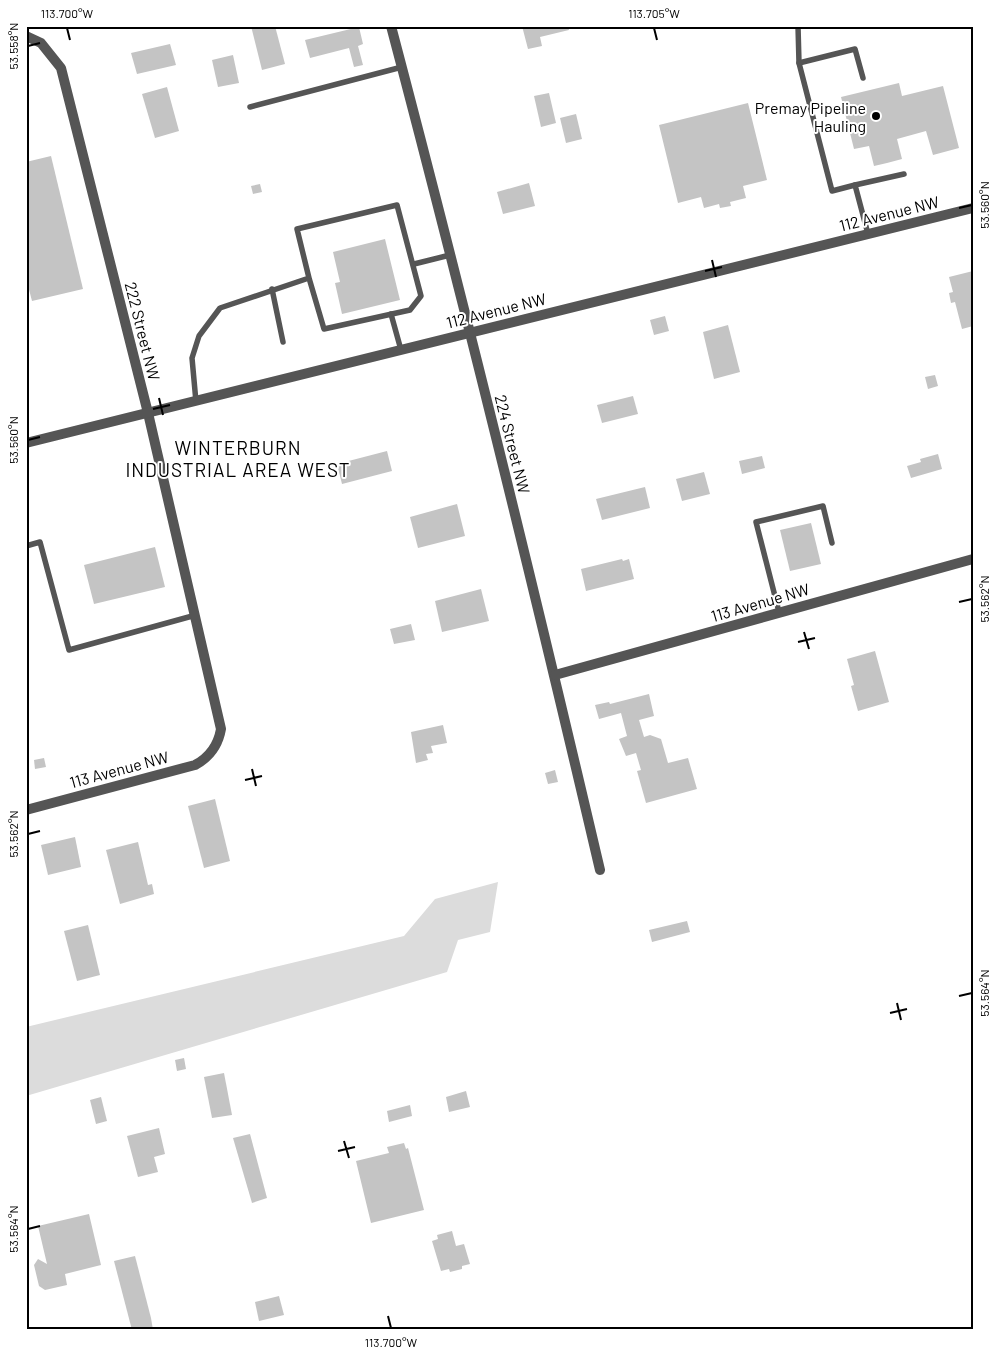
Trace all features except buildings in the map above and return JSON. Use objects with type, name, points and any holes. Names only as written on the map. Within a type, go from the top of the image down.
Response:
[{"type":"street","name":"224 Street NW","points":[[391,26],[470,332],[555,675],[600,870]]},
{"type":"street","name":"222 Street NW","points":[[26,36],[41,43],[61,68],[148,413],[220,719],[221,729],[215,748]]},
{"type":"street","name":"112 Avenue NW","points":[[26,443],[973,208]]},
{"type":"street","name":"113 Avenue NW","points":[[555,675],[973,559]]},
{"type":"street","name":"113 Avenue NW","points":[[26,810],[195,765],[208,757],[215,748]]},
{"type":"lane","points":[[798,26],[799,63],[832,191],[904,174]]},
{"type":"lane","points":[[799,63],[856,49],[863,78]]},
{"type":"lane","points":[[250,107],[402,67]]},
{"type":"lane","points":[[856,185],[868,234]]},
{"type":"lane","points":[[397,205],[414,264],[422,296],[410,310],[324,329],[297,229],[397,205]]},
{"type":"lane","points":[[414,264],[450,255]]},
{"type":"lane","points":[[196,402],[192,358],[199,336],[220,308],[309,278]]},
{"type":"lane","points":[[272,289],[283,342]]},
{"type":"lane","points":[[391,314],[401,350]]},
{"type":"lane","points":[[779,612],[756,522],[823,506],[832,543]]},
{"type":"lane","points":[[26,546],[40,542],[69,650],[196,615]]},
{"type":"shaded area","points":[[498,882],[490,932],[458,940],[447,972],[26,1096],[26,1027],[404,936],[435,899]]},
{"type":"place","name":"Premay Pipeline Hauling","points":[[876,116]]},
{"type":"district","name":"WINTERBURN INDUSTRIAL AREA WEST","points":[[238,458]]}]
